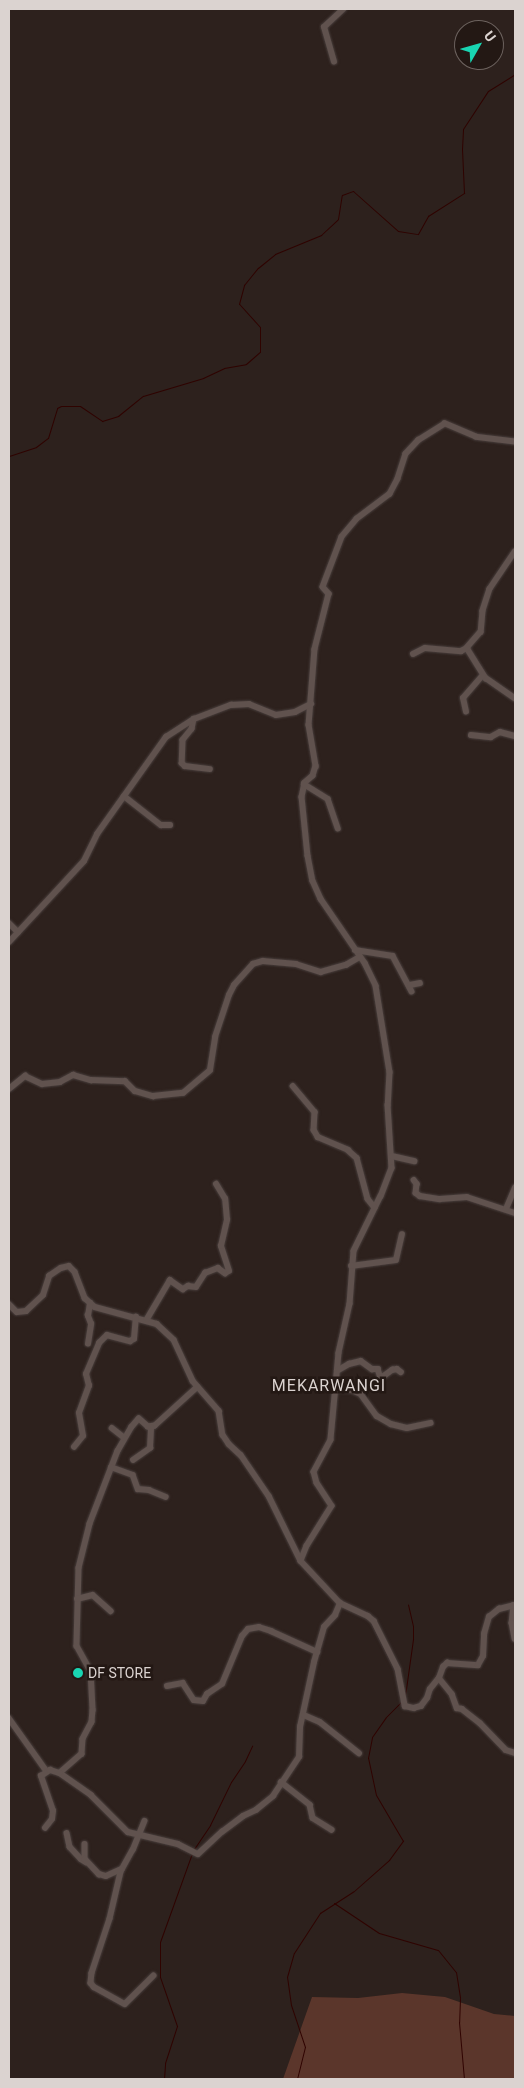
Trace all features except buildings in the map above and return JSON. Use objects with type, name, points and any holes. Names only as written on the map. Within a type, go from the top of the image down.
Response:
[{"type":"street","points":[[334,62],[324,26],[343,9]]},
{"type":"street","points":[[300,1561],[332,1506],[318,1484],[314,1472],[331,1440],[337,1389],[337,1371],[350,1304],[351,1266],[357,1243],[375,1208],[392,1168],[388,1053],[376,986],[360,957],[322,899],[313,881],[302,797],[304,784],[313,776],[316,766],[309,725],[317,642],[328,594],[322,587],[339,542],[352,524],[390,494],[409,448],[435,428],[445,424],[476,437],[515,442]]},
{"type":"street","points":[[413,654],[425,648],[461,651],[466,648],[481,632],[483,611],[490,589],[515,552]]},
{"type":"street","points":[[466,648],[484,675],[515,698]]},
{"type":"street","points":[[466,712],[463,698],[484,675]]},
{"type":"street","points":[[9,942],[84,860],[97,834],[160,744],[174,730],[194,719],[245,703],[276,715],[295,712],[311,704]]},
{"type":"street","points":[[194,719],[192,729],[183,740],[182,763],[185,766],[210,769]]},
{"type":"street","points":[[471,735],[491,737],[500,732],[515,736]]},
{"type":"street","points":[[304,784],[328,799],[338,828]]},
{"type":"street","points":[[124,796],[161,825],[170,825]]},
{"type":"street","points":[[9,923],[18,932]]},
{"type":"street","points":[[355,950],[393,956],[411,988],[420,984]]},
{"type":"street","points":[[9,1089],[25,1076],[42,1084],[60,1082],[74,1075],[91,1080],[125,1082],[135,1091],[153,1096],[185,1092],[194,1082],[210,1070],[215,1037],[229,994],[234,984],[253,964],[263,961],[296,964],[321,972],[346,966],[360,957]]},
{"type":"street","points":[[293,1086],[315,1112],[314,1128],[317,1136],[348,1150],[357,1158],[368,1199],[375,1208]]},
{"type":"street","points":[[392,1156],[414,1161]]},
{"type":"street","points":[[414,1180],[416,1192],[420,1196],[438,1199],[467,1197],[515,1213]]},
{"type":"street","points":[[147,1319],[170,1280],[183,1290],[188,1286],[196,1287],[205,1273],[218,1268],[225,1273],[229,1271],[221,1246],[227,1220],[226,1199],[216,1184]]},
{"type":"street","points":[[506,1209],[515,1188]]},
{"type":"street","points":[[351,1266],[396,1260],[402,1235]]},
{"type":"street","points":[[9,1306],[17,1312],[23,1313],[43,1295],[49,1276],[65,1266],[73,1268],[85,1298],[101,1310],[147,1319],[157,1324],[174,1340],[198,1387],[219,1411],[223,1435],[229,1444],[241,1454],[269,1496],[300,1561],[340,1604],[368,1616],[374,1621],[398,1669],[403,1704],[409,1708],[421,1706],[427,1698],[430,1688],[439,1678],[443,1667],[447,1663],[478,1665],[483,1656],[484,1634],[489,1617],[499,1608],[515,1605],[512,1623],[515,1639]]},
{"type":"street","points":[[88,1344],[91,1324],[88,1316],[90,1302]]},
{"type":"street","points":[[74,1447],[83,1436],[79,1413],[89,1386],[86,1374],[99,1342],[108,1336],[130,1341],[134,1339],[136,1317]]},
{"type":"street","points":[[337,1371],[349,1364],[361,1361],[372,1369],[378,1369],[381,1378],[392,1370],[398,1369],[401,1372]]},
{"type":"street","points":[[133,1460],[150,1448],[152,1428],[165,1419],[198,1387]]},
{"type":"street","points":[[337,1389],[352,1390],[361,1394],[377,1416],[391,1424],[407,1428],[430,1423]]},
{"type":"street","points":[[60,1773],[82,1754],[84,1739],[92,1722],[91,1671],[77,1646],[79,1630],[77,1599],[80,1559],[90,1524],[125,1438],[139,1419],[152,1428]]},
{"type":"street","points":[[112,1428],[125,1438]]},
{"type":"street","points":[[112,1467],[133,1475],[138,1489],[149,1490],[166,1497]]},
{"type":"street","points":[[77,1599],[93,1595],[110,1611]]},
{"type":"street","points":[[9,1718],[46,1770],[60,1773],[91,1795],[123,1828],[140,1836],[178,1844],[198,1854],[222,1832],[256,1810],[273,1796],[299,1757],[300,1727],[317,1652],[324,1627],[335,1615],[340,1604]]},
{"type":"street","points":[[166,1686],[183,1683],[194,1700],[203,1701],[207,1694],[222,1684],[242,1636],[248,1629],[259,1627],[265,1629],[317,1652]]},
{"type":"street","points":[[439,1678],[452,1694],[457,1708],[462,1709],[480,1723],[506,1750],[515,1752]]},
{"type":"street","points":[[304,1715],[320,1722],[359,1753]]},
{"type":"street","points":[[45,1828],[52,1819],[54,1811],[41,1779],[42,1773],[46,1770]]},
{"type":"street","points":[[281,1782],[310,1805],[310,1812],[313,1818],[332,1830]]},
{"type":"street","points":[[145,1821],[140,1836],[122,1869],[110,1919],[92,1973],[91,1983],[94,1988],[125,2004],[153,1976]]},
{"type":"street","points":[[67,1832],[70,1847],[81,1859],[100,1874],[106,1876],[122,1869]]},
{"type":"street","points":[[85,1844],[86,1862]]},
{"type":"shaded area","points":[[402,1993],[445,1997],[494,2014],[515,2016],[515,2079],[283,2079],[312,1997],[358,1998]]},
{"type":"waterway","points":[[9,456],[36,447],[48,438],[57,408],[61,406],[80,406],[102,421],[118,416],[143,396],[203,378],[224,368],[246,364],[260,352],[260,327],[239,304],[244,285],[258,268],[275,254],[321,235],[338,219],[342,195],[353,191],[398,231],[418,234],[428,216],[464,193],[463,129],[488,91],[515,74]]},
{"type":"waterway","points":[[405,1696],[413,1639],[413,1626],[408,1605]]},
{"type":"waterway","points":[[297,2079],[305,2047],[291,2005],[287,1977],[294,1953],[320,1913],[354,1891],[389,1860],[403,1841],[376,1795],[368,1758],[372,1737],[386,1717],[402,1701]]},
{"type":"waterway","points":[[194,1849],[210,1825],[231,1782],[245,1761],[252,1746]]},
{"type":"waterway","points":[[164,2079],[165,2063],[177,2026],[160,1977],[160,1942],[192,1853]]},
{"type":"waterway","points":[[334,1903],[379,1933],[438,1950],[456,1972],[460,1998],[459,2022],[464,2079]]},
{"type":"place","name":"DF STORE","points":[[78,1673]]},
{"type":"district","name":"MEKARWANGI","points":[[329,1386]]}]
